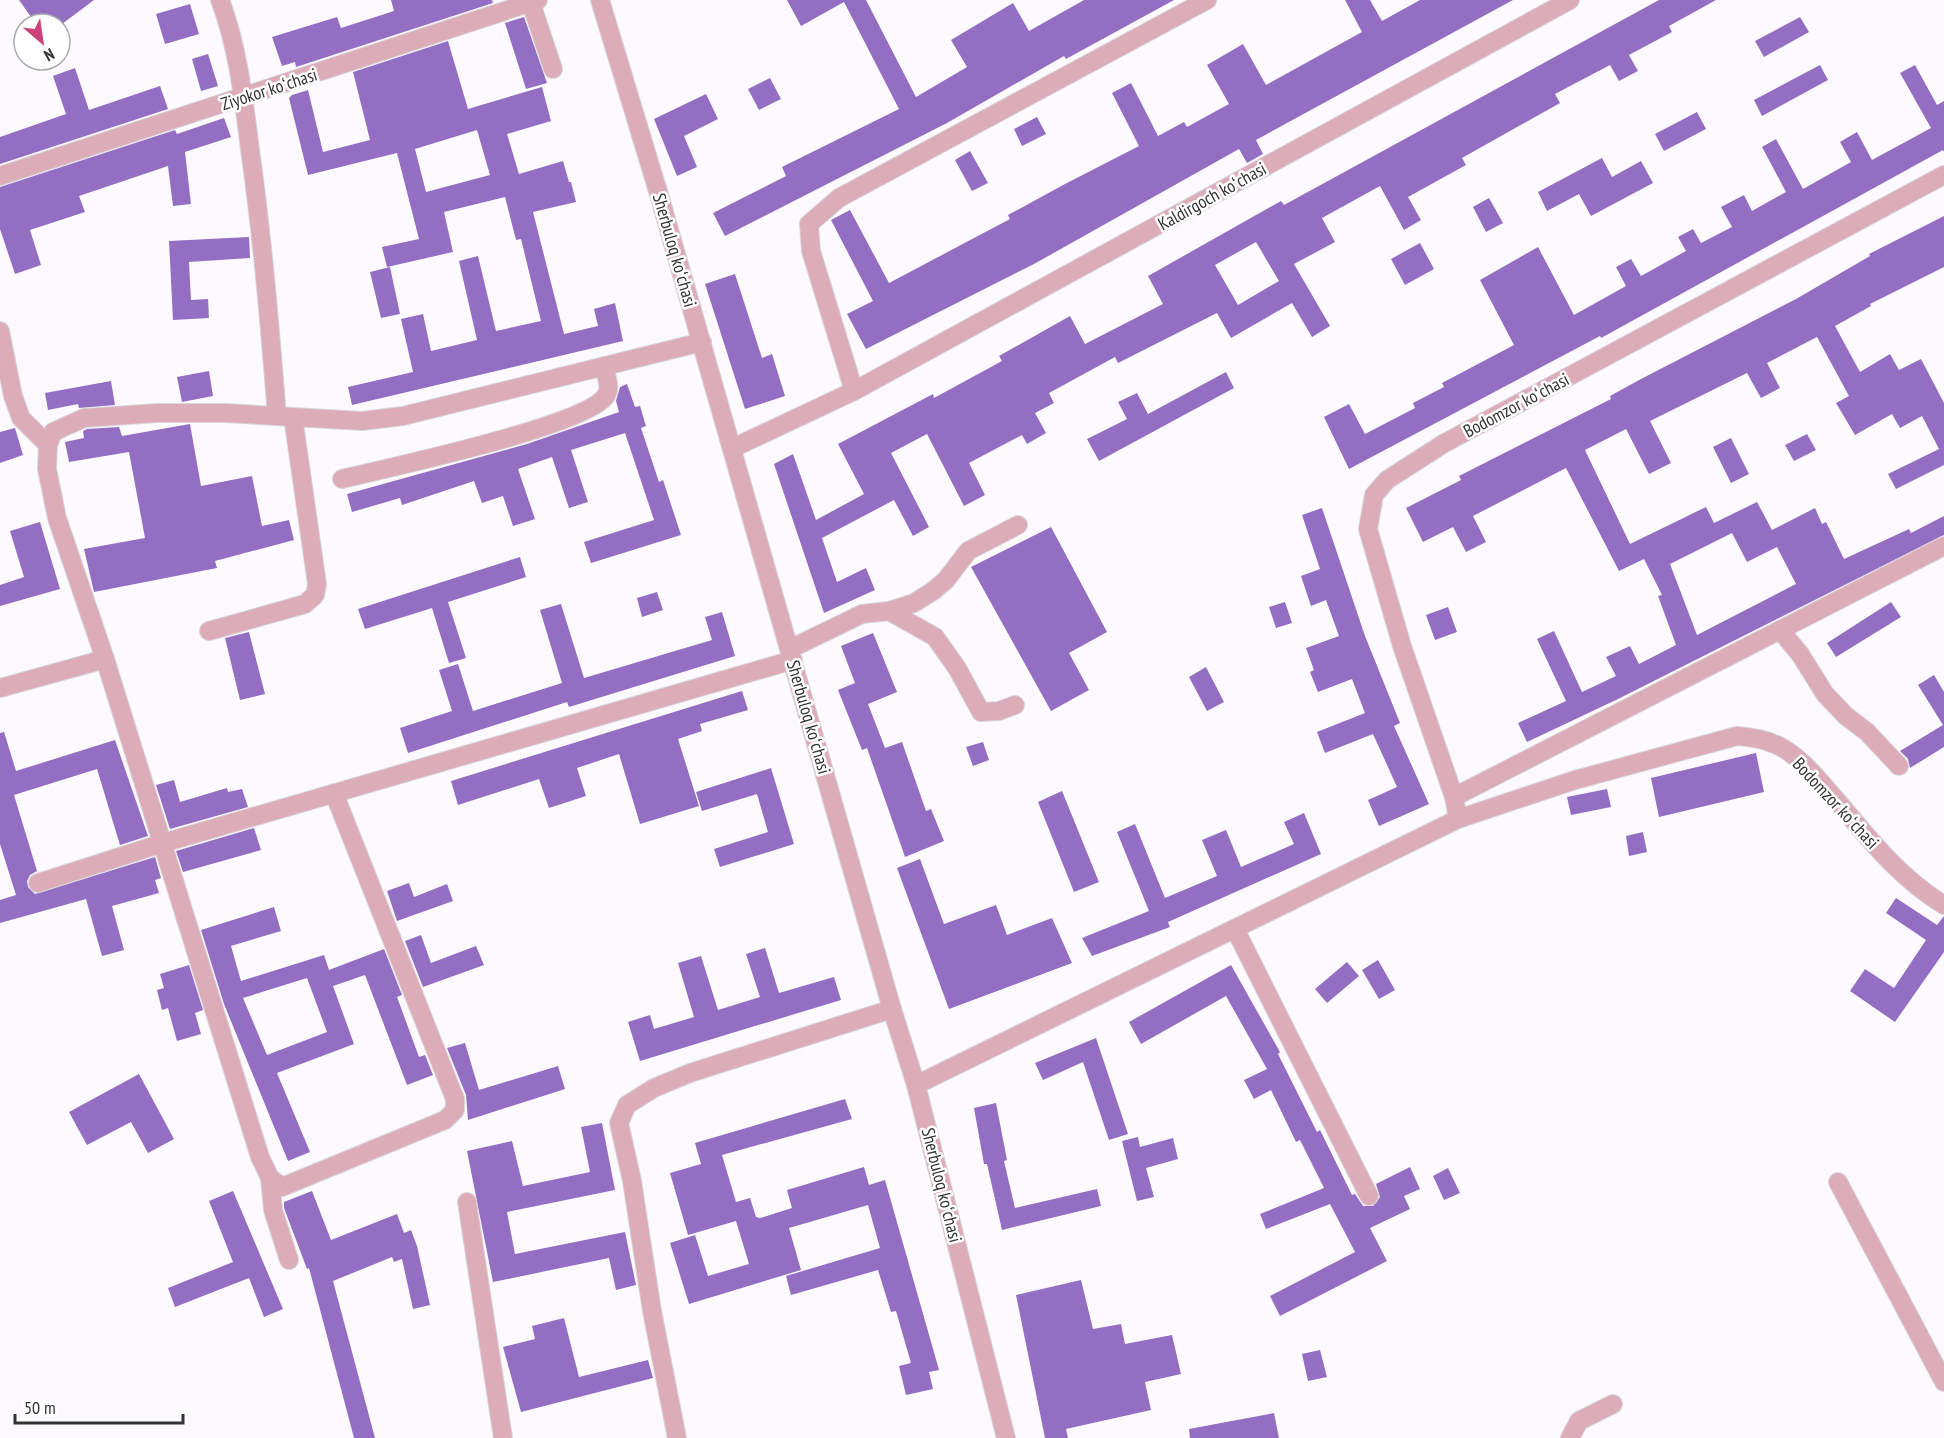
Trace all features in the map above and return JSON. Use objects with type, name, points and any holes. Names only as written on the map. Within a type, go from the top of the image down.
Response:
[{"type":"street","points":[[209,631],[305,604],[315,595],[317,584],[285,417],[244,98],[229,24],[220,0]]},
{"type":"street","name":"Sherbuloq koʻchasi","points":[[600,0],[733,448],[892,1010],[916,1085],[1006,1438]]},
{"type":"street","points":[[854,391],[811,251],[809,225],[839,198],[1207,0]]},
{"type":"street","name":"Kaldirgoch koʻchasi","points":[[733,448],[854,391],[1570,0]]},
{"type":"street","points":[[533,1],[554,69]]},
{"type":"street","name":"Ziyokor koʻchasi","points":[[0,176],[244,98],[533,1]]},
{"type":"street","name":"Bodomzor koʻchasi","points":[[1944,175],[1443,444],[1387,480],[1374,495],[1368,529],[1402,646],[1454,797],[1458,819],[1575,780],[1737,736],[1759,738],[1779,746],[1794,757],[1815,776],[1887,859],[1944,905]]},
{"type":"street","points":[[0,331],[13,396],[21,418],[48,445]]},
{"type":"street","points":[[289,1260],[273,1210],[270,1178],[260,1157],[105,659],[57,518],[47,469],[48,445],[53,432],[84,418],[225,413],[362,422],[403,416],[702,342]]},
{"type":"street","points":[[342,479],[511,436],[583,412],[604,398],[609,389],[604,366]]},
{"type":"street","points":[[38,883],[163,843],[792,654],[862,614],[888,611],[914,603],[946,580],[968,551],[1018,525]]},
{"type":"street","points":[[1454,797],[1944,546]]},
{"type":"street","points":[[888,611],[935,637],[957,668],[981,712],[999,711],[1015,705]]},
{"type":"street","points":[[1780,630],[1800,654],[1825,694],[1846,716],[1867,732],[1899,766]]},
{"type":"street","points":[[0,688],[105,659]]},
{"type":"street","points":[[270,1178],[282,1187],[445,1120],[455,1110],[455,1099],[334,793]]},
{"type":"street","points":[[916,1085],[1458,819]]},
{"type":"street","points":[[1235,929],[1369,1196]]},
{"type":"street","points":[[677,1438],[652,1311],[632,1181],[619,1123],[627,1105],[654,1088],[690,1073],[892,1010]]},
{"type":"street","points":[[1838,1182],[1944,1382]]},
{"type":"street","points":[[466,1202],[503,1438]]},
{"type":"street","points":[[1570,1438],[1579,1421],[1612,1404]]},
{"type":"building","points":[[19,0],[94,0],[72,16],[72,12],[28,12]]},
{"type":"building","points":[[391,0],[492,0],[493,3],[296,67],[295,62],[282,66],[272,37],[337,17],[341,28],[394,11]]},
{"type":"building","points":[[787,0],[866,0],[916,97],[967,67],[951,40],[1013,3],[1029,31],[1084,0],[1174,0],[1066,59],[1064,56],[947,123],[725,236],[713,213],[786,176],[782,167],[899,109],[844,2],[801,26]]},
{"type":"building","points":[[1345,0],[1370,0],[1382,21],[1420,0],[1513,0],[1256,140],[1263,154],[1247,163],[1239,149],[1034,264],[866,349],[847,314],[873,301],[831,220],[850,210],[889,283],[1010,219],[1008,215],[1139,146],[1112,93],[1131,83],[1158,136],[1184,122],[1187,127],[1229,104],[1207,65],[1243,44],[1266,85],[1362,32]]},
{"type":"building","points":[[1659,0],[1716,0],[1669,26],[1672,32],[1629,55],[1638,71],[1619,81],[1610,65],[1555,94],[1560,103],[1462,158],[1466,165],[1408,197],[1421,220],[1404,230],[1380,186],[1322,218],[1335,242],[1294,264],[1330,326],[1312,337],[1292,303],[1231,338],[1217,313],[1118,363],[1115,357],[1049,393],[1054,403],[1035,413],[1046,433],[1027,444],[1022,435],[969,463],[985,495],[964,506],[927,434],[891,453],[929,527],[913,536],[894,500],[822,538],[837,582],[866,568],[875,590],[824,613],[774,464],[793,454],[816,520],[864,494],[838,444],[933,394],[934,398],[1002,361],[999,356],[1070,316],[1085,344],[1163,304],[1148,276],[1281,201],[1284,205]],"holes":[[[1256,242],[1279,281],[1238,305],[1215,265]]]},
{"type":"building","points":[[190,4],[199,34],[165,44],[156,14]]},
{"type":"building","points":[[524,17],[547,83],[526,89],[505,23]]},
{"type":"building","points":[[1800,17],[1809,32],[1764,57],[1755,41]]},
{"type":"building","points":[[448,41],[468,109],[542,87],[551,121],[507,134],[519,174],[563,161],[569,182],[571,182],[576,202],[533,212],[564,334],[598,326],[594,309],[615,303],[623,341],[352,405],[348,387],[413,372],[401,319],[423,314],[431,351],[477,340],[459,261],[478,256],[496,331],[541,321],[521,239],[516,240],[505,197],[444,212],[453,252],[387,267],[382,247],[419,239],[397,153],[308,175],[289,98],[308,90],[323,152],[370,140],[353,72]],"holes":[[[477,130],[490,175],[426,192],[415,149]]]},
{"type":"building","points":[[208,54],[218,86],[201,91],[192,59]]},
{"type":"building","points":[[1820,65],[1828,80],[1762,116],[1754,100]]},
{"type":"building","points":[[1915,65],[1937,105],[1944,101],[1944,152],[1943,150],[1601,338],[1600,336],[1349,469],[1324,417],[1349,404],[1365,434],[1415,408],[1413,403],[1444,387],[1442,383],[1514,345],[1480,280],[1538,247],[1574,315],[1626,286],[1616,267],[1631,259],[1641,276],[1686,251],[1678,237],[1693,229],[1701,243],[1732,227],[1721,207],[1744,195],[1752,211],[1786,192],[1762,147],[1776,139],[1803,189],[1851,162],[1840,142],[1857,132],[1872,160],[1931,128],[1900,73]]},
{"type":"building","points":[[75,68],[89,110],[160,86],[168,109],[0,164],[0,137],[66,114],[53,76],[72,72]]},
{"type":"building","points":[[770,78],[781,99],[759,110],[748,89]]},
{"type":"building","points":[[706,94],[718,119],[684,136],[697,167],[677,176],[654,119]]},
{"type":"building","points":[[1697,112],[1706,129],[1664,151],[1655,134]]},
{"type":"building","points":[[1037,117],[1046,134],[1022,146],[1014,129]]},
{"type":"building","points":[[224,118],[231,137],[185,152],[191,204],[173,206],[168,166],[79,196],[85,212],[30,230],[41,265],[15,274],[0,229],[0,187],[175,130],[177,134]]},
{"type":"building","points":[[970,151],[988,183],[972,191],[955,160]]},
{"type":"building","points":[[1602,158],[1612,177],[1641,161],[1653,183],[1591,216],[1579,194],[1547,211],[1538,192]]},
{"type":"building","points":[[1489,198],[1503,223],[1486,232],[1473,207]]},
{"type":"building","points":[[1944,216],[1944,267],[1870,304],[1871,306],[1835,326],[1860,372],[1890,354],[1899,370],[1921,359],[1944,403],[1944,465],[1896,489],[1888,474],[1939,449],[1922,416],[1900,428],[1892,414],[1855,435],[1836,403],[1849,396],[1817,337],[1767,363],[1780,388],[1761,398],[1747,373],[1650,421],[1671,463],[1649,474],[1626,429],[1585,450],[1630,544],[1706,507],[1714,523],[1757,502],[1772,530],[1815,508],[1822,524],[1826,522],[1844,559],[1909,529],[1911,533],[1944,516],[1944,535],[1618,699],[1527,742],[1518,723],[1566,701],[1537,639],[1554,631],[1582,692],[1616,676],[1606,657],[1630,646],[1639,664],[1676,645],[1658,596],[1662,595],[1644,559],[1619,571],[1566,468],[1473,516],[1486,542],[1466,552],[1453,527],[1423,542],[1406,508],[1461,480],[1459,476],[1611,399],[1610,396],[1641,379],[1796,299],[1870,256],[1869,254]],"holes":[[[1732,533],[1747,562],[1777,547],[1796,584],[1697,635],[1670,564]]]},
{"type":"building","points":[[249,237],[250,258],[189,262],[191,300],[208,299],[209,318],[173,320],[169,241]]},
{"type":"building","points":[[1420,243],[1434,269],[1405,285],[1391,259]]},
{"type":"building","points":[[390,267],[400,314],[381,318],[370,272]]},
{"type":"building","points":[[735,274],[762,358],[772,354],[785,396],[745,409],[705,284]]},
{"type":"building","points":[[209,371],[213,396],[182,402],[177,377]]},
{"type":"building","points":[[1226,372],[1234,388],[1099,461],[1087,439],[1127,419],[1118,402],[1137,393],[1148,414]]},
{"type":"building","points":[[111,381],[115,405],[79,408],[78,404],[48,410],[45,393]]},
{"type":"building","points":[[627,384],[635,407],[640,406],[646,426],[641,428],[659,482],[663,480],[681,535],[591,563],[584,542],[654,520],[625,433],[571,450],[588,502],[569,508],[552,457],[518,469],[535,519],[513,526],[503,496],[482,503],[474,481],[402,505],[400,498],[352,512],[347,494],[527,444],[619,412],[616,401],[620,387]]},
{"type":"building","points":[[190,424],[201,486],[252,476],[262,526],[289,520],[294,540],[215,561],[217,568],[94,592],[84,549],[145,538],[129,452],[69,462],[65,442],[84,438],[83,431],[87,429],[119,427],[122,436]]},
{"type":"building","points":[[15,428],[23,455],[0,463],[0,432]]},
{"type":"building","points":[[1807,434],[1816,450],[1794,461],[1785,445]]},
{"type":"building","points":[[1731,438],[1749,474],[1731,483],[1713,447]]},
{"type":"building","points":[[1322,508],[1365,636],[1400,723],[1394,726],[1429,804],[1379,826],[1368,800],[1397,787],[1373,734],[1325,753],[1317,732],[1365,713],[1352,679],[1318,692],[1310,672],[1314,670],[1306,648],[1339,636],[1326,600],[1311,606],[1301,576],[1320,569],[1302,515]]},
{"type":"building","points":[[40,522],[60,589],[0,606],[0,585],[24,577],[10,531]]},
{"type":"building","points":[[1051,527],[1107,632],[1069,653],[1089,690],[1051,711],[971,567]]},
{"type":"building","points":[[520,557],[526,577],[448,602],[466,658],[449,663],[432,608],[365,629],[358,609]]},
{"type":"building","points":[[657,592],[663,610],[642,617],[637,598]]},
{"type":"building","points":[[1285,602],[1292,623],[1276,628],[1269,607]]},
{"type":"building","points":[[1891,602],[1901,617],[1836,657],[1827,643]]},
{"type":"building","points":[[561,604],[584,678],[712,640],[705,617],[722,612],[735,656],[569,707],[567,702],[408,753],[400,728],[452,711],[439,670],[458,664],[473,711],[562,683],[540,610]]},
{"type":"building","points":[[1448,607],[1457,632],[1435,640],[1426,615]]},
{"type":"building","points":[[249,632],[265,694],[240,700],[225,638]]},
{"type":"building","points":[[873,633],[897,692],[868,704],[885,748],[902,742],[926,811],[931,809],[944,841],[905,857],[867,748],[862,750],[838,690],[855,683],[841,646]]},
{"type":"building","points":[[1206,667],[1224,702],[1207,711],[1189,677]]},
{"type":"building","points":[[1934,675],[1944,692],[1944,747],[1910,768],[1908,759],[1900,751],[1943,725],[1918,685]]},
{"type":"building","points":[[742,691],[748,710],[700,724],[702,731],[678,739],[699,806],[640,824],[619,754],[577,768],[586,796],[549,808],[539,779],[458,805],[451,781]]},
{"type":"building","points":[[4,732],[16,771],[115,740],[148,836],[120,845],[97,769],[14,795],[37,871],[30,875],[27,881],[28,887],[35,894],[155,857],[161,878],[155,880],[159,893],[112,906],[124,950],[102,956],[86,899],[0,923],[0,900],[16,895],[0,844],[0,733]]},
{"type":"building","points":[[983,742],[989,760],[973,766],[966,747]]},
{"type":"building","points":[[1756,753],[1764,792],[1659,817],[1651,778]]},
{"type":"building","points":[[771,768],[794,844],[720,867],[714,849],[768,832],[757,794],[702,811],[696,792]]},
{"type":"building","points":[[174,780],[180,802],[227,788],[228,792],[242,789],[248,807],[170,829],[156,785]]},
{"type":"building","points":[[1607,789],[1611,807],[1571,815],[1567,797]]},
{"type":"building","points":[[1062,791],[1099,882],[1074,892],[1038,802]]},
{"type":"building","points":[[1304,813],[1321,854],[1168,922],[1170,927],[1092,956],[1082,938],[1149,911],[1117,832],[1135,824],[1165,898],[1217,876],[1202,840],[1226,830],[1241,867],[1294,844],[1284,822]]},
{"type":"building","points":[[254,828],[261,850],[183,872],[176,851]]},
{"type":"building","points":[[1643,832],[1647,852],[1629,856],[1626,836]]},
{"type":"building","points":[[920,859],[944,924],[996,905],[1007,935],[1052,918],[1072,963],[949,1009],[897,868]]},
{"type":"building","points":[[409,883],[414,897],[447,884],[453,901],[397,921],[387,891]]},
{"type":"building","points":[[1896,898],[1937,925],[1944,916],[1944,952],[1895,1022],[1850,991],[1865,969],[1894,988],[1926,940],[1886,913]]},
{"type":"building","points":[[274,907],[281,931],[231,946],[241,981],[324,955],[329,970],[384,949],[402,995],[397,997],[419,1057],[425,1055],[433,1075],[407,1085],[365,975],[333,986],[354,1044],[277,1073],[310,1152],[288,1161],[224,1004],[201,930]],"holes":[[[307,978],[327,1032],[267,1055],[243,998]]]},
{"type":"building","points":[[421,935],[431,963],[476,946],[484,965],[423,987],[405,941]]},
{"type":"building","points":[[765,948],[779,993],[834,977],[841,1000],[640,1061],[628,1022],[650,1015],[654,1029],[694,1017],[678,963],[701,956],[718,1010],[760,997],[746,954]]},
{"type":"building","points":[[1378,960],[1395,990],[1379,999],[1362,970]]},
{"type":"building","points":[[1347,962],[1359,976],[1327,1003],[1315,989]]},
{"type":"building","points":[[189,965],[203,1010],[195,1013],[201,1034],[177,1041],[168,1008],[162,1010],[157,990],[164,988],[160,974]]},
{"type":"building","points":[[1231,965],[1280,1052],[1278,1054],[1317,1132],[1320,1130],[1352,1195],[1355,1194],[1363,1206],[1373,1206],[1380,1197],[1376,1184],[1410,1167],[1420,1189],[1404,1196],[1410,1209],[1370,1228],[1387,1261],[1280,1316],[1270,1296],[1355,1252],[1330,1204],[1266,1229],[1260,1214],[1324,1188],[1300,1140],[1296,1142],[1271,1090],[1254,1099],[1244,1080],[1267,1069],[1226,996],[1141,1044],[1129,1022]]},
{"type":"building","points":[[1096,1038],[1128,1134],[1109,1140],[1083,1062],[1043,1080],[1035,1063]]},
{"type":"building","points":[[465,1043],[479,1090],[558,1066],[565,1089],[468,1120],[466,1095],[447,1048]]},
{"type":"building","points":[[139,1074],[174,1139],[148,1153],[131,1122],[87,1145],[69,1112]]},
{"type":"building","points":[[845,1099],[852,1119],[722,1155],[736,1202],[750,1198],[756,1217],[760,1218],[792,1208],[787,1190],[864,1167],[869,1185],[885,1180],[939,1370],[929,1372],[933,1389],[906,1395],[899,1366],[911,1363],[896,1311],[891,1312],[878,1270],[791,1295],[786,1276],[880,1248],[868,1205],[789,1228],[801,1270],[689,1304],[670,1243],[695,1235],[708,1276],[749,1264],[736,1221],[688,1235],[670,1173],[701,1164],[695,1143]]},
{"type":"building","points":[[996,1103],[1007,1160],[1004,1161],[1015,1208],[1097,1189],[1101,1206],[1002,1230],[987,1164],[984,1164],[974,1108]]},
{"type":"building","points":[[602,1123],[615,1190],[507,1212],[515,1254],[625,1232],[636,1285],[616,1290],[609,1258],[493,1282],[467,1151],[512,1141],[523,1186],[590,1172],[581,1127]]},
{"type":"building","points":[[1138,1137],[1140,1147],[1173,1138],[1178,1159],[1146,1168],[1154,1197],[1137,1201],[1122,1141]]},
{"type":"building","points":[[1448,1168],[1460,1193],[1444,1200],[1433,1176]]},
{"type":"building","points":[[233,1191],[283,1309],[264,1317],[249,1278],[175,1307],[168,1288],[233,1262],[209,1201]]},
{"type":"building","points":[[312,1191],[331,1240],[397,1214],[404,1233],[411,1230],[417,1246],[430,1305],[413,1309],[402,1259],[394,1262],[392,1257],[333,1281],[375,1438],[354,1438],[309,1268],[307,1269],[284,1208],[284,1202]]},
{"type":"building","points":[[1081,1280],[1093,1329],[1121,1324],[1125,1344],[1172,1335],[1181,1374],[1145,1382],[1151,1410],[1066,1429],[1068,1438],[1045,1438],[1016,1295]]},
{"type":"building","points":[[564,1318],[579,1377],[648,1360],[653,1378],[521,1412],[503,1347],[535,1339],[532,1326]]},
{"type":"building","points":[[1320,1350],[1327,1377],[1308,1381],[1302,1354]]},
{"type":"building","points":[[1274,1413],[1279,1438],[1190,1438],[1189,1429]]}]
